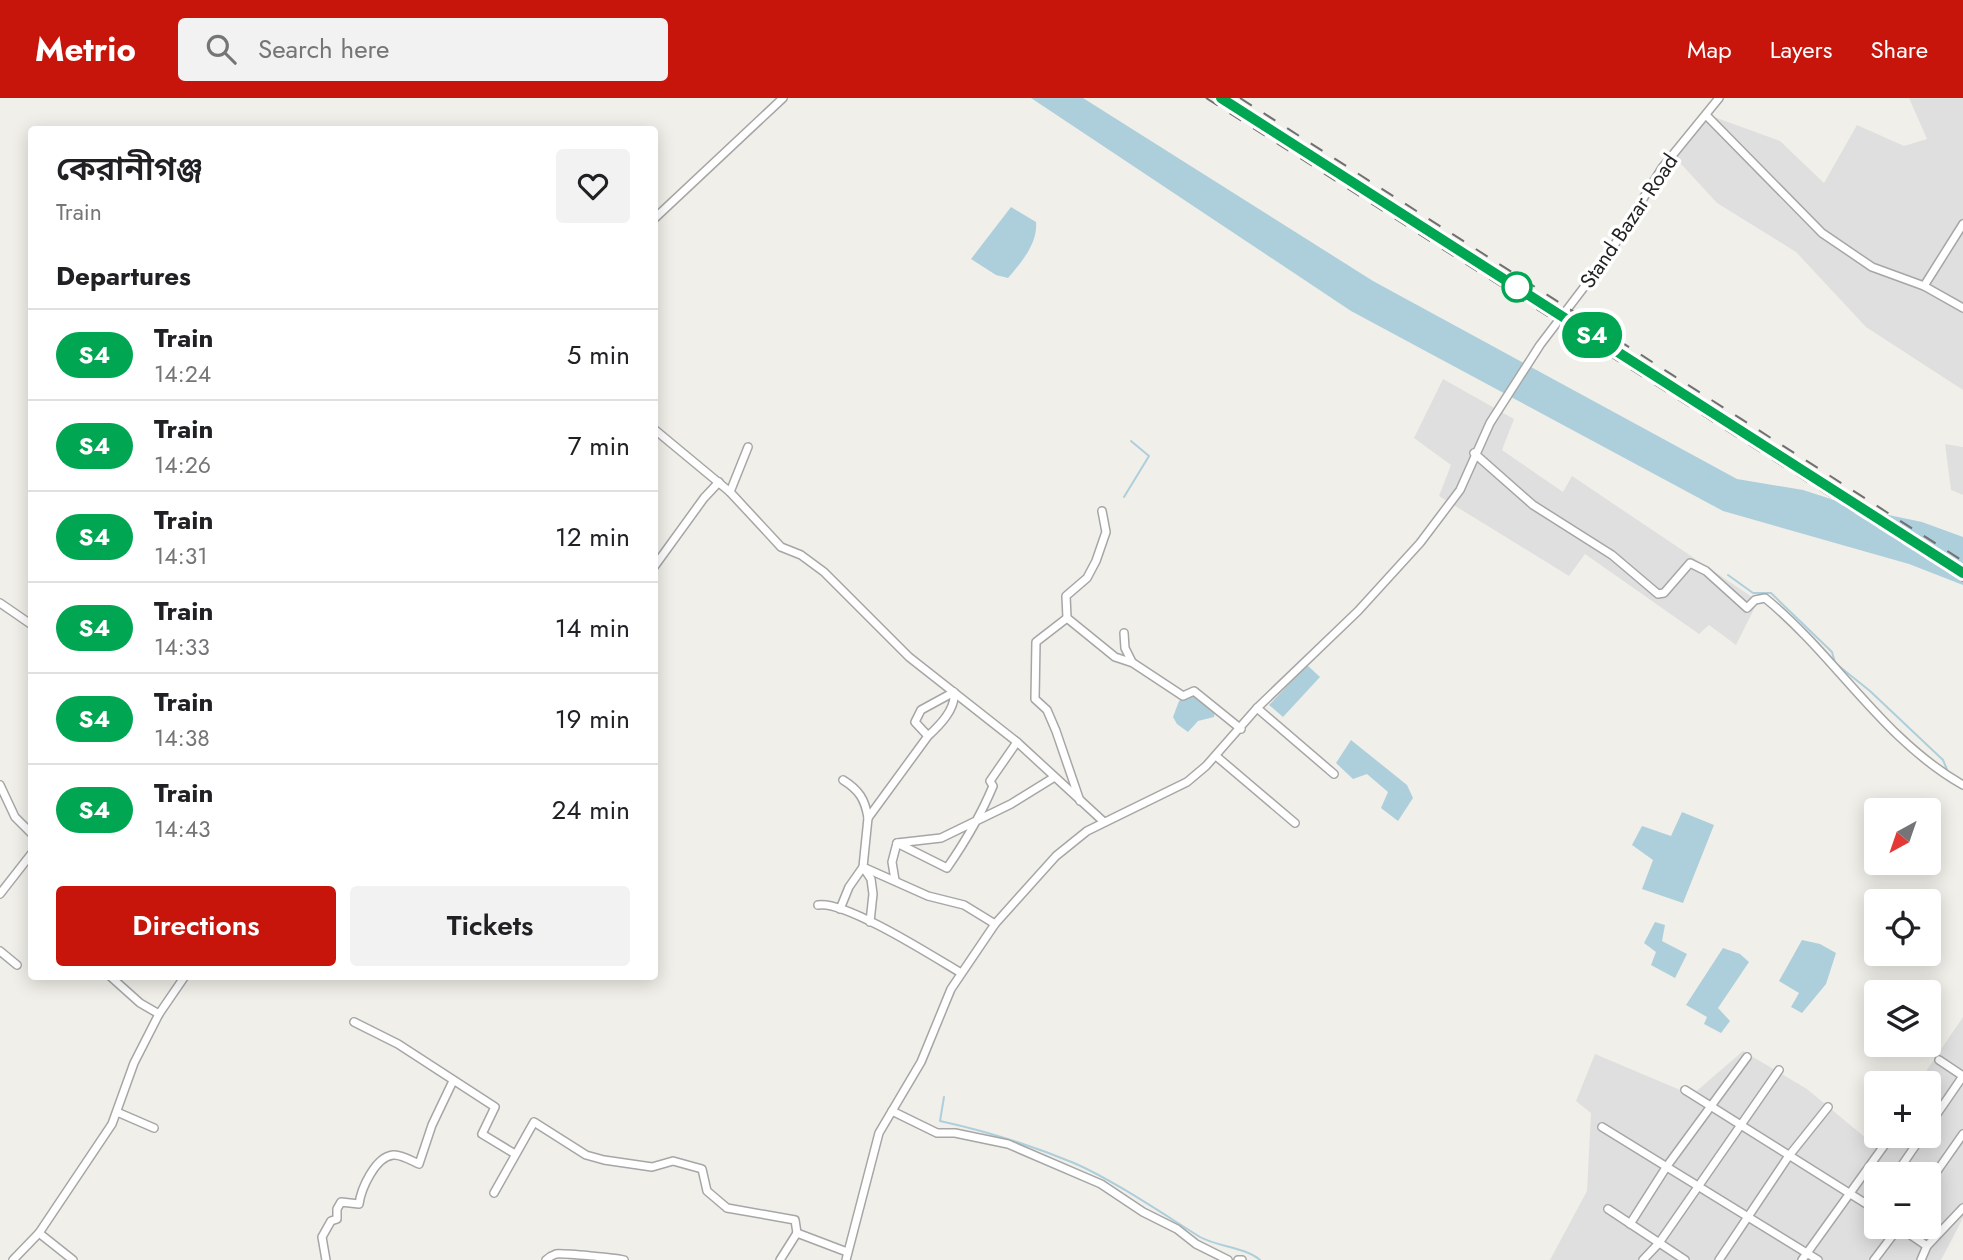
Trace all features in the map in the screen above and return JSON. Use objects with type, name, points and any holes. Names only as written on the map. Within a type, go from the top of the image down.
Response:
[{"type":"street","points":[[658,215],[783,98]]},
{"type":"street","name":"Stand Bazar Road","points":[[846,1256],[879,1133],[921,1062],[961,973],[995,923],[1056,856],[1087,831],[1187,782],[1216,756],[1257,708],[1358,611],[1420,543],[1460,490],[1474,453],[1490,423],[1540,345],[1607,257],[1662,167],[1720,98]]},
{"type":"street","points":[[1706,115],[1822,233],[1872,267],[1924,286],[1963,308]]},
{"type":"street","points":[[1924,286],[1963,224]]},
{"type":"street","points":[[658,432],[730,492],[781,547],[801,555],[824,572],[909,657],[1017,742],[1053,778],[1104,822]]},
{"type":"street","points":[[730,492],[748,447]]},
{"type":"street","points":[[1474,453],[1533,505],[1612,555],[1658,594],[1664,593],[1690,563],[1706,570],[1747,608],[1755,600],[1765,598],[1794,622],[1825,654],[1872,712],[1944,774],[1963,785]]},
{"type":"street","points":[[658,561],[704,498],[719,482]]},
{"type":"street","points":[[1102,510],[1106,532],[1087,578],[1066,596],[1067,618],[1115,657],[1132,663],[1183,696],[1194,691],[1241,729]]},
{"type":"street","points":[[0,603],[28,622]]},
{"type":"street","points":[[1067,618],[1036,642],[1037,670],[1033,688],[1035,699],[1046,710],[1056,732],[1080,801]]},
{"type":"street","points":[[1124,633],[1125,648],[1132,663]]},
{"type":"street","points":[[868,818],[928,736],[940,724],[955,700],[954,691]]},
{"type":"street","points":[[928,736],[915,722],[921,710],[954,691]]},
{"type":"street","points":[[1257,708],[1334,774]]},
{"type":"street","points":[[897,843],[947,868],[971,833],[974,821],[993,786],[990,781],[1017,742]]},
{"type":"street","points":[[1216,756],[1295,823]]},
{"type":"street","points":[[897,843],[941,838],[1011,804],[1053,778]]},
{"type":"street","points":[[840,909],[849,887],[863,867],[868,818],[865,801],[855,788],[843,780]]},
{"type":"street","points":[[0,785],[15,817],[28,830]]},
{"type":"street","points":[[895,880],[892,862],[897,843]]},
{"type":"street","points":[[0,894],[28,858]]},
{"type":"street","points":[[863,867],[928,896],[964,905],[995,923]]},
{"type":"street","points":[[863,867],[871,879],[873,894],[870,922]]},
{"type":"street","points":[[818,905],[827,903],[870,922],[961,973]]},
{"type":"street","points":[[0,951],[17,965]]},
{"type":"street","points":[[114,980],[139,1003],[159,1014]]},
{"type":"street","points":[[13,1260],[39,1233],[117,1112],[134,1063],[159,1014],[182,980]]},
{"type":"street","points":[[354,1022],[398,1044],[495,1107],[482,1133],[515,1154]]},
{"type":"street","points":[[1630,1224],[1667,1167],[1747,1057]]},
{"type":"street","points":[[1939,1060],[1963,1076],[1941,1108]]},
{"type":"street","points":[[1643,1260],[1779,1070]]},
{"type":"street","points":[[326,1260],[322,1237],[331,1221],[337,1219],[338,1205],[341,1202],[359,1204],[364,1183],[388,1156],[395,1154],[419,1164],[432,1125],[453,1082]]},
{"type":"street","points":[[1685,1090],[1788,1157],[1864,1200]]},
{"type":"street","points":[[1719,1260],[1788,1157],[1828,1107]]},
{"type":"street","points":[[892,1111],[937,1133],[955,1133],[1008,1144],[1101,1184],[1143,1212],[1177,1229],[1196,1244],[1228,1260]]},
{"type":"street","points":[[117,1112],[154,1128]]},
{"type":"street","points":[[494,1193],[534,1122],[586,1154],[604,1160],[652,1167],[673,1161],[690,1164],[702,1169],[706,1177],[707,1191],[727,1208],[795,1220],[797,1233],[780,1260]]},
{"type":"street","points":[[1602,1127],[1749,1217],[1805,1257],[1818,1260]]},
{"type":"street","points":[[1941,1165],[1963,1134]]},
{"type":"street","points":[[1805,1257],[1882,1148]]},
{"type":"street","points":[[1921,1260],[1927,1246],[1963,1208]]},
{"type":"street","points":[[1608,1209],[1685,1260]]},
{"type":"street","points":[[39,1233],[73,1260]]},
{"type":"street","points":[[797,1233],[846,1256]]},
{"type":"street","points":[[1874,1260],[1890,1239]]},
{"type":"street","points":[[1917,1239],[1927,1246]]},
{"type":"street","points":[[546,1260],[554,1254],[567,1254],[583,1257],[615,1255],[624,1260]]},
{"type":"shaded area","points":[[1909,98],[1963,98],[1963,390],[1866,327],[1796,252],[1717,203],[1671,153],[1706,114],[1780,141],[1824,183],[1857,125],[1904,146],[1927,139]]},
{"type":"shaded area","points":[[1443,379],[1514,419],[1502,450],[1563,492],[1572,476],[1758,601],[1736,645],[1709,625],[1699,634],[1585,554],[1569,576],[1439,496],[1451,465],[1414,438]]},
{"type":"shaded area","points":[[1945,444],[1963,447],[1963,495],[1951,490]]},
{"type":"shaded area","points":[[1963,1017],[1963,1218],[1941,1260],[1550,1260],[1587,1191],[1591,1113],[1576,1101],[1595,1054],[1692,1095],[1743,1051],[1807,1089],[1864,1136],[1864,1148],[1941,1148],[1941,1071],[1926,1071],[1936,1057],[1941,1057],[1941,1049]]},
{"type":"water","points":[[1031,98],[1083,98],[1373,281],[1737,479],[1803,490],[1865,510],[1922,522],[1963,537],[1963,585],[1909,564],[1723,511],[1351,311]]},
{"type":"water","points":[[1011,207],[1036,222],[1036,230],[1028,252],[1008,278],[996,275],[971,259]]},
{"type":"water","points":[[1307,665],[1320,677],[1283,717],[1269,705]]},
{"type":"water","points":[[1193,695],[1215,711],[1214,717],[1198,721],[1188,732],[1177,724],[1173,717],[1179,701]]},
{"type":"water","points":[[1351,740],[1407,785],[1413,798],[1398,821],[1381,808],[1388,792],[1367,774],[1353,779],[1336,763]]},
{"type":"water","points":[[1682,812],[1714,825],[1683,903],[1642,889],[1653,860],[1632,845],[1642,826],[1671,836]]},
{"type":"water","points":[[1655,922],[1665,925],[1662,941],[1687,954],[1675,978],[1651,965],[1656,952],[1644,943]]},
{"type":"water","points":[[1802,940],[1820,944],[1836,953],[1826,984],[1802,1013],[1791,1007],[1799,993],[1779,981]]},
{"type":"water","points":[[1723,948],[1740,954],[1749,962],[1718,1008],[1730,1021],[1721,1033],[1704,1024],[1707,1017],[1686,1005]]},
{"type":"waterway","points":[[1124,497],[1149,456],[1131,441]]},
{"type":"waterway","points":[[1728,575],[1753,593],[1771,593],[1832,652],[1835,663],[1870,691],[1943,760],[1948,772]]},
{"type":"waterway","points":[[944,1097],[940,1121],[1008,1139],[1074,1163],[1121,1188],[1200,1237],[1247,1252],[1260,1260]]},
{"type":"railway","points":[[1206,98],[1963,581]]},
{"type":"railway","points":[[1240,98],[1963,561]]},
{"type":"train","name":"S4","points":[[1221,98],[1963,573]]}]
